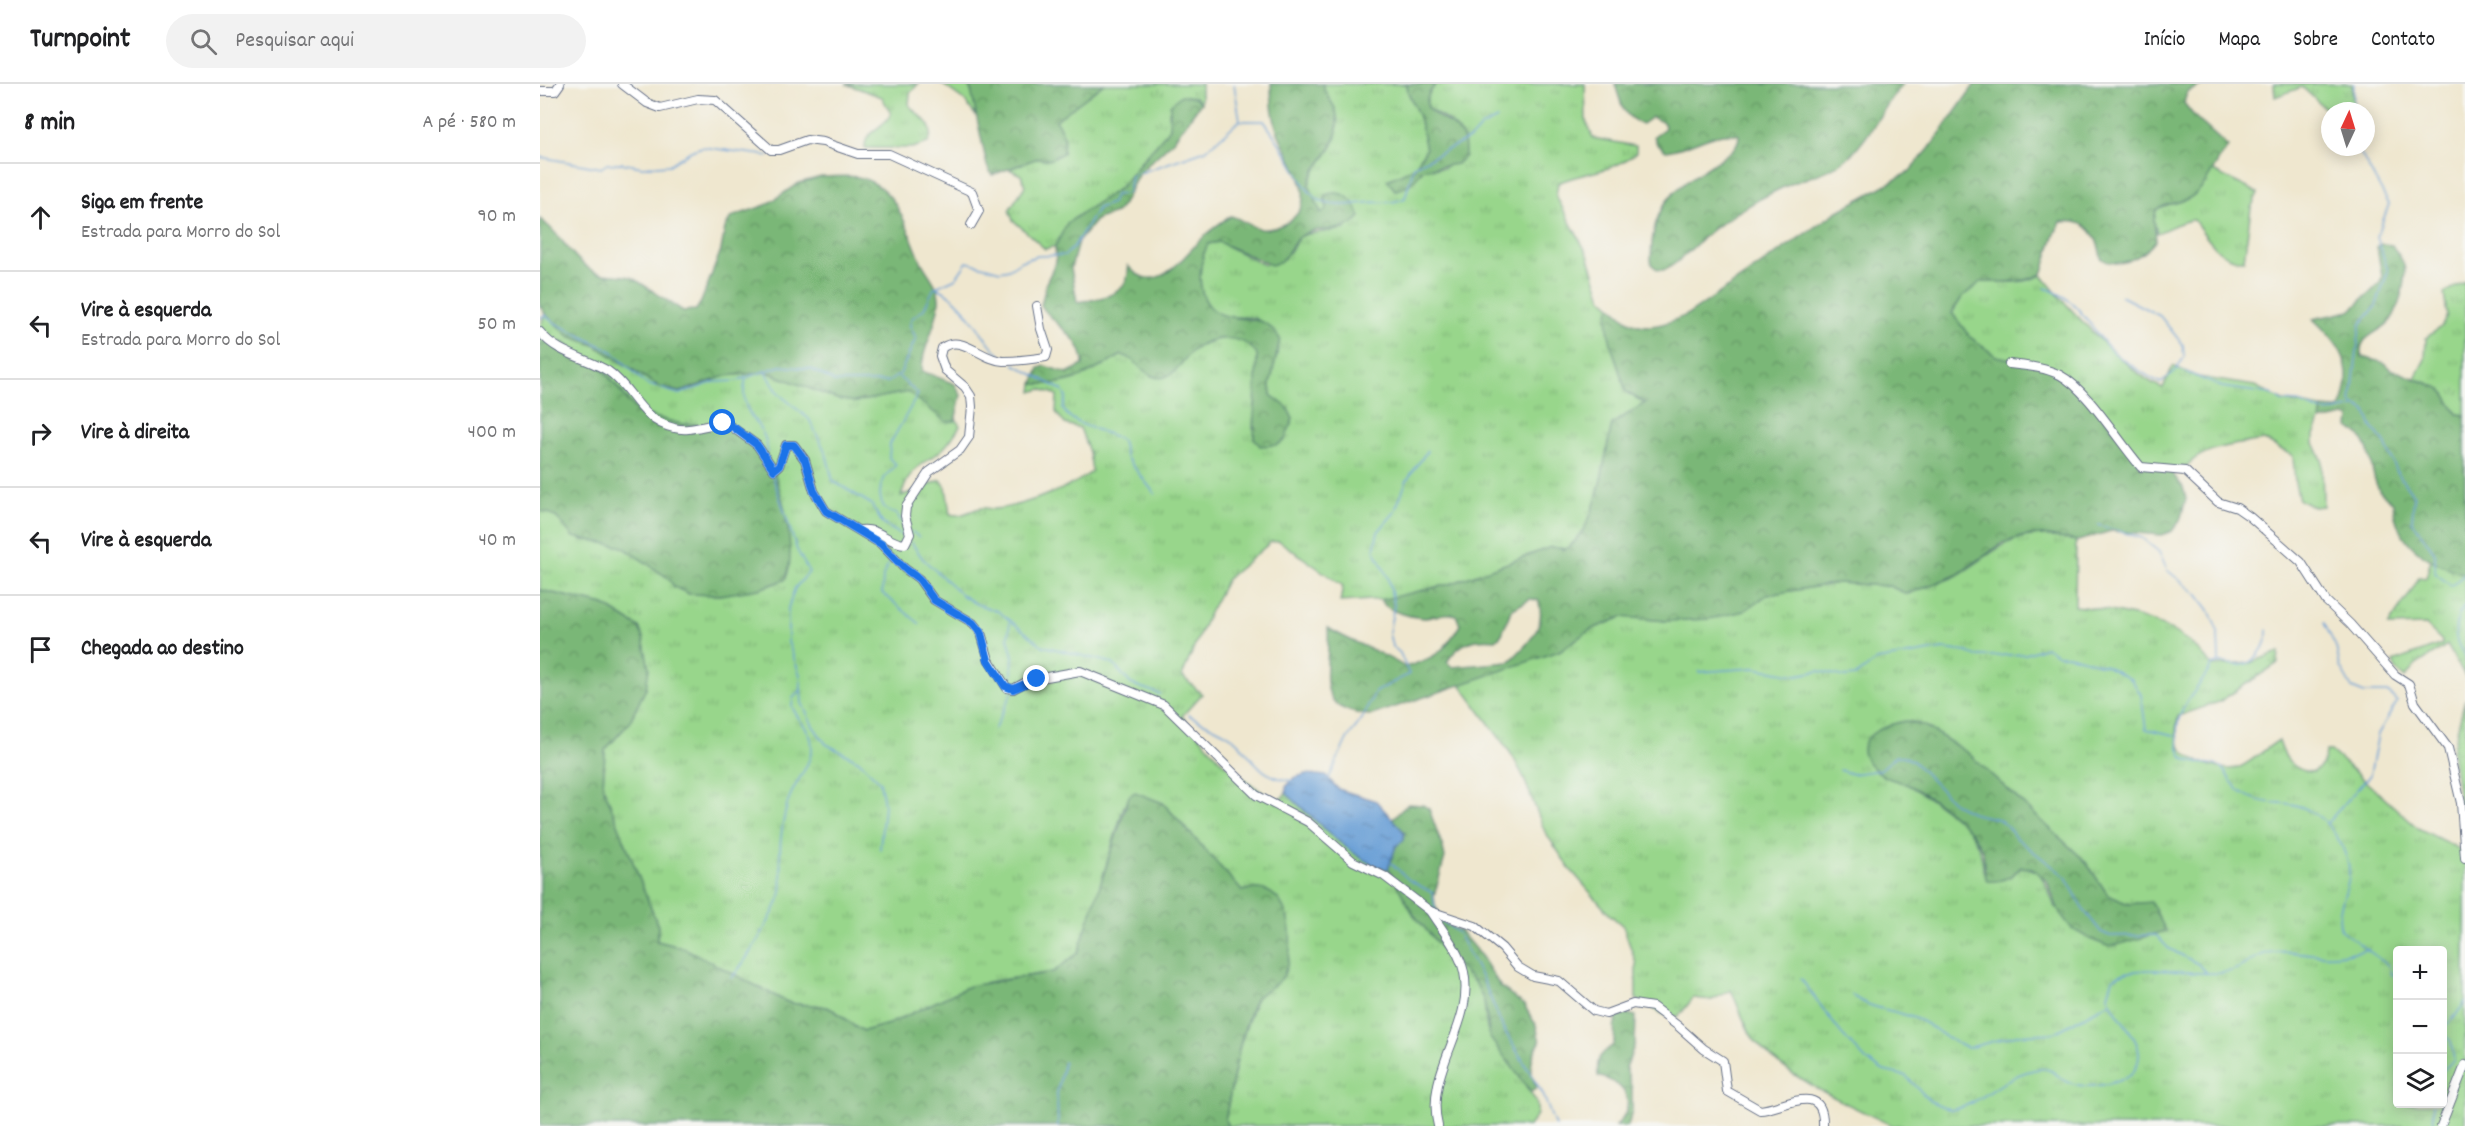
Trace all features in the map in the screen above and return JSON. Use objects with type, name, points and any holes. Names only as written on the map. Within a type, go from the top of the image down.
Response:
[{"type":"street","points":[[540,91],[555,90],[560,84]]},
{"type":"street","points":[[622,84],[655,107],[666,107],[698,99],[715,100],[771,150],[779,150],[807,140],[823,142],[858,154],[894,156],[972,192],[979,211],[971,225]]},
{"type":"street","points":[[860,530],[876,530],[900,544],[905,544],[910,534],[905,516],[906,507],[932,469],[956,454],[968,440],[971,396],[965,387],[945,370],[940,356],[942,348],[951,343],[959,343],[991,358],[1004,361],[1046,357],[1048,351],[1037,306]]},
{"type":"street","points":[[540,332],[549,342],[609,372],[635,402],[652,417],[671,428],[693,430],[729,424],[757,445],[774,470],[779,466],[788,444],[794,445],[801,452],[814,491],[826,511],[881,544],[904,568],[919,579],[934,600],[979,629],[988,660],[1007,688],[1013,689],[1030,680],[1080,671],[1164,705],[1246,788],[1260,798],[1308,822],[1353,861],[1384,876],[1430,911],[1474,926],[1502,948],[1518,967],[1533,976],[1559,981],[1594,1011],[1606,1014],[1633,1004],[1653,1007],[1704,1049],[1723,1061],[1725,1087],[1730,1094],[1760,1110],[1800,1099],[1813,1101],[1819,1107],[1823,1126]]},
{"type":"street","points":[[2009,364],[2040,368],[2062,376],[2081,393],[2141,467],[2188,473],[2217,502],[2246,514],[2301,562],[2326,601],[2350,624],[2391,671],[2409,684],[2415,703],[2446,743],[2461,803],[2465,858]]},
{"type":"street","points":[[1430,911],[1461,962],[1465,986],[1461,1014],[1437,1080],[1435,1106],[1438,1126]]},
{"type":"street","points":[[2441,1126],[2465,1065]]},
{"type":"green space","points":[[846,84],[918,84],[910,93],[909,105],[929,126],[931,131],[928,143],[912,148],[865,148],[871,133],[891,114],[882,97]]},
{"type":"green space","points":[[942,84],[967,84],[971,90],[979,120],[964,100]]},
{"type":"green space","points":[[967,84],[1104,84],[1056,120],[1064,137],[1063,153],[1049,160],[1038,158],[992,175],[987,166],[971,90]]},
{"type":"green space","points":[[1104,84],[1201,84],[1201,103],[1195,97],[1169,111],[1170,128],[1126,182],[1077,217],[1063,233],[1056,246],[1045,249],[1013,220],[1009,210],[1025,186],[1021,175],[1009,169],[1038,158],[1055,158],[1064,137],[1056,120]]},
{"type":"green space","points":[[1271,84],[1323,84],[1336,113],[1337,130],[1331,148],[1316,169],[1309,185],[1321,213],[1327,208],[1325,195],[1337,193],[1343,194],[1355,205],[1360,217],[1345,227],[1307,233],[1296,241],[1285,257],[1271,265],[1219,242],[1208,244],[1204,254],[1201,264],[1201,286],[1209,305],[1217,312],[1227,316],[1262,322],[1268,325],[1280,339],[1270,385],[1271,395],[1287,407],[1293,419],[1285,440],[1277,445],[1260,446],[1254,438],[1257,354],[1251,347],[1235,340],[1217,339],[1199,346],[1173,373],[1165,377],[1158,378],[1147,373],[1133,360],[1122,355],[1080,377],[1059,383],[1033,384],[1039,368],[1045,366],[1067,373],[1083,365],[1079,347],[1041,305],[1047,281],[1056,262],[1055,247],[1067,223],[1120,188],[1170,128],[1170,105],[1181,95],[1195,97],[1201,103],[1172,142],[1139,173],[1116,213],[1097,219],[1078,242],[1071,268],[1077,302],[1113,294],[1125,283],[1128,266],[1139,275],[1150,278],[1160,276],[1180,262],[1212,230],[1231,216],[1253,227],[1264,229],[1288,222],[1298,212],[1303,201],[1303,189],[1277,130],[1272,107]]},
{"type":"green space","points":[[1323,84],[1407,84],[1419,117],[1426,149],[1414,168],[1388,180],[1395,190],[1409,185],[1424,169],[1444,168],[1464,139],[1446,119],[1429,109],[1427,100],[1436,84],[1585,84],[1586,121],[1593,138],[1636,146],[1636,152],[1619,164],[1558,183],[1556,196],[1588,255],[1602,298],[1612,307],[1609,309],[1612,345],[1626,392],[1645,403],[1612,425],[1593,510],[1577,539],[1566,549],[1551,547],[1450,584],[1388,599],[1340,602],[1343,586],[1279,541],[1271,542],[1227,579],[1208,615],[1182,676],[1202,694],[1182,716],[1223,763],[1277,803],[1286,793],[1350,850],[1377,867],[1388,869],[1414,915],[1443,950],[1476,984],[1484,1001],[1487,1029],[1536,1101],[1537,1112],[1532,1123],[1529,1126],[1228,1126],[1225,1120],[1239,1049],[1256,997],[1283,977],[1262,890],[1242,891],[1163,803],[1124,806],[1087,929],[1078,953],[1067,964],[1053,972],[987,982],[889,1024],[864,1031],[829,1008],[787,1002],[684,948],[657,941],[658,926],[603,786],[605,750],[629,723],[646,688],[648,668],[643,638],[639,627],[604,605],[540,590],[540,511],[550,512],[582,540],[602,541],[623,547],[668,578],[678,589],[689,594],[720,595],[706,425],[681,424],[638,413],[602,367],[540,346],[540,328],[545,313],[569,336],[595,345],[661,388],[680,392],[725,376],[767,372],[837,399],[855,402],[908,392],[954,421],[956,418],[960,426],[945,447],[911,474],[901,496],[941,480],[946,487],[950,514],[958,515],[981,508],[993,509],[1018,504],[1060,490],[1092,471],[1089,452],[1080,428],[1065,424],[1056,412],[1057,395],[1041,389],[1032,392],[1033,384],[1071,381],[1122,355],[1129,356],[1151,376],[1174,372],[1189,353],[1208,342],[1228,338],[1246,341],[1253,346],[1258,362],[1253,428],[1293,419],[1287,408],[1271,395],[1270,385],[1280,339],[1264,324],[1251,317],[1226,316],[1216,312],[1203,296],[1200,275],[1207,244],[1219,242],[1264,265],[1290,252],[1299,237],[1346,229],[1324,199],[1327,209],[1321,213],[1309,185],[1336,136],[1336,116]]},
{"type":"green space","points":[[1407,84],[1436,84],[1428,95],[1427,104],[1436,116],[1460,132],[1464,141],[1465,156],[1457,164],[1424,169],[1409,185],[1395,190],[1387,180],[1414,168],[1426,149],[1419,117]]},
{"type":"green space","points":[[1615,84],[1903,84],[1868,134],[1845,160],[1830,169],[1781,188],[1747,206],[1710,231],[1669,268],[1661,270],[1651,264],[1652,248],[1658,217],[1666,202],[1688,180],[1733,149],[1738,142],[1739,135],[1720,135],[1666,151],[1657,144],[1654,136],[1665,128],[1664,123],[1652,117],[1642,124],[1635,121],[1623,108]]},
{"type":"green space","points":[[1975,84],[2204,84],[2187,92],[2184,103],[2194,116],[2228,147],[2197,192],[2187,199],[2156,210],[2154,221],[2156,240],[2151,246],[2130,260],[2108,262],[2101,258],[2097,242],[2090,230],[2078,223],[2061,222],[2042,274],[2020,281],[1981,282],[1962,297],[1952,313],[1970,337],[1996,356],[2054,368],[2082,390],[2141,466],[2167,467],[2183,487],[2186,499],[2180,521],[2172,531],[2162,535],[2111,531],[2078,541],[2043,535],[2025,536],[2003,543],[1957,575],[1907,594],[1889,586],[1838,583],[1767,595],[1744,611],[1709,619],[1667,621],[1622,617],[1590,630],[1559,651],[1372,715],[1352,712],[1339,706],[1331,697],[1328,686],[1328,628],[1405,667],[1416,664],[1438,653],[1449,642],[1460,625],[1456,615],[1447,614],[1428,618],[1412,616],[1387,607],[1380,600],[1450,584],[1551,547],[1566,549],[1577,539],[1593,510],[1612,424],[1645,403],[1626,392],[1610,338],[1607,317],[1609,309],[1612,307],[1627,320],[1642,326],[1658,325],[1689,314],[1838,211],[1909,172],[1929,149]],"holes":[[[1530,599],[1538,600],[1540,609],[1538,627],[1529,642],[1509,662],[1452,667],[1447,662],[1456,650],[1467,643],[1496,640],[1502,634],[1511,610]]]},
{"type":"green space","points":[[2274,84],[2352,84],[2353,102],[2321,102],[2321,105],[2302,87],[2275,97]]},
{"type":"green space","points":[[2211,170],[2258,193],[2251,208],[2244,260],[2228,257],[2214,247],[2194,220],[2180,223],[2157,233],[2154,221],[2156,210],[2179,202],[2194,193]]},
{"type":"green space","points":[[854,176],[872,182],[883,189],[899,210],[939,296],[936,319],[924,354],[922,371],[955,384],[961,395],[955,421],[946,422],[908,392],[855,402],[837,399],[767,372],[725,376],[680,392],[661,388],[595,345],[569,336],[546,315],[540,306],[540,219],[580,261],[595,272],[633,278],[683,311],[696,310],[721,250],[725,228],[731,217],[766,205],[799,183],[821,177]]},
{"type":"green space","points":[[2382,244],[2392,245],[2402,260],[2405,271],[2403,285],[2394,315],[2387,324],[2362,344],[2362,357],[2385,363],[2391,369],[2442,389],[2457,414],[2465,415],[2465,574],[2438,564],[2416,550],[2407,541],[2395,518],[2393,503],[2379,490],[2375,481],[2364,441],[2349,427],[2350,418],[2345,416],[2320,421],[2322,408],[2338,409],[2341,407],[2347,380],[2344,358],[2339,348],[2313,319],[2350,311],[2380,283],[2382,277],[2377,247]]},
{"type":"green space","points":[[2042,275],[2065,303],[2117,355],[2134,370],[2163,388],[2173,366],[2198,377],[2255,386],[2283,401],[2322,408],[2314,443],[2322,460],[2323,506],[2314,507],[2299,500],[2293,456],[2264,440],[2209,451],[2190,462],[2184,470],[2146,469],[2054,368],[1996,356],[1970,337],[1952,313],[1962,297],[1981,282],[2019,282]]},
{"type":"green space","points":[[2465,282],[2465,415],[2457,414],[2442,389],[2415,378],[2425,359],[2426,338],[2442,326],[2447,315],[2444,293]]},
{"type":"green space","points":[[549,339],[565,342],[584,359],[601,367],[638,413],[681,424],[706,425],[724,421],[766,456],[779,486],[787,520],[790,555],[785,580],[759,589],[720,595],[689,594],[674,587],[668,578],[623,547],[573,537],[555,517],[540,511],[540,346]]},
{"type":"green space","points":[[2043,535],[2076,541],[2075,606],[2151,621],[2184,638],[2212,666],[2250,663],[2279,652],[2278,663],[2219,702],[2178,716],[2177,736],[2182,750],[2188,755],[2212,766],[2234,769],[2279,740],[2283,753],[2290,763],[2301,770],[2314,772],[2322,765],[2326,751],[2331,751],[2418,828],[2463,851],[2465,848],[2465,1126],[1893,1126],[1838,1100],[1784,1068],[1752,1037],[1731,990],[1712,1000],[1693,998],[1679,1016],[1662,1014],[1636,999],[1636,963],[1623,926],[1609,914],[1570,869],[1545,832],[1523,776],[1512,755],[1460,684],[1559,651],[1590,630],[1622,617],[1667,621],[1744,611],[1767,595],[1838,583],[1889,586],[1908,594],[1956,576],[1996,549],[2017,539]],"holes":[[[1912,722],[1925,726],[1968,753],[2085,861],[2108,895],[2128,904],[2151,903],[2145,936],[2114,945],[2103,944],[2076,929],[2060,913],[2046,884],[2037,873],[2021,867],[2011,877],[1983,871],[1981,855],[1968,830],[1947,810],[1909,785]]]},
{"type":"green space","points":[[2431,559],[2465,574],[2465,676],[2447,645],[2416,665],[2405,678],[2397,671],[2393,662],[2442,644],[2442,641],[2426,625],[2388,626],[2419,577],[2426,578]]},
{"type":"green space","points":[[540,590],[604,605],[639,627],[643,638],[649,668],[646,688],[629,723],[605,750],[603,786],[658,926],[657,941],[684,948],[787,1002],[826,1007],[864,1031],[889,1024],[969,986],[1053,972],[1078,953],[1129,796],[1135,792],[1163,803],[1242,891],[1258,889],[1271,893],[1281,903],[1287,916],[1290,931],[1288,963],[1279,982],[1256,998],[1250,1011],[1234,1070],[1225,1120],[1228,1126],[540,1126]]},
{"type":"green space","points":[[2465,699],[2465,840],[2452,752]]},
{"type":"green space","points":[[1906,721],[1925,726],[1968,753],[2085,861],[2108,895],[2128,904],[2151,902],[2166,931],[2107,946],[2072,929],[2059,912],[2047,881],[2032,868],[2021,867],[2006,878],[1987,881],[1982,850],[1966,827],[1925,795],[1907,784],[1884,776],[1871,766],[1865,757],[1863,748],[1872,734],[1881,728]]},
{"type":"green space","points":[[1408,804],[1423,805],[1429,809],[1443,848],[1445,857],[1434,896],[1435,905],[1443,922],[1460,931],[1482,957],[1500,986],[1524,1005],[1536,1025],[1540,1042],[1532,1059],[1531,1070],[1537,1088],[1531,1092],[1490,1038],[1484,1001],[1476,984],[1443,950],[1414,915],[1388,869],[1396,846],[1404,840],[1404,831],[1391,820]]},
{"type":"green space","points":[[1628,1014],[1636,1016],[1635,1043],[1626,1068],[1632,1089],[1632,1112],[1628,1126],[1616,1126],[1626,1109],[1626,1095],[1616,1084],[1598,1076],[1598,1061],[1613,1045],[1616,1020]]},
{"type":"water","points":[[1306,774],[1326,776],[1338,789],[1376,801],[1404,832],[1404,840],[1396,846],[1388,869],[1377,867],[1350,850],[1286,793],[1286,787],[1294,778]]},
{"type":"waterway","points":[[1234,84],[1240,120]]},
{"type":"waterway","points":[[2353,102],[2354,84]]},
{"type":"waterway","points":[[540,318],[545,315],[553,322],[613,352],[646,384],[679,394],[714,382],[736,381],[780,366],[811,369],[835,382],[888,382],[900,374],[916,338],[910,326],[911,319],[924,309],[934,288],[956,278],[967,262],[1000,271],[1038,256],[1065,255],[1073,248],[1098,208],[1112,203],[1115,195],[1128,193],[1131,176],[1206,150],[1239,121],[1264,121],[1312,195],[1327,203],[1349,205],[1390,202],[1405,198],[1414,166],[1471,138],[1481,127],[1497,119]]},
{"type":"waterway","points":[[540,157],[601,168],[607,164],[621,163],[642,167],[669,165],[702,147],[770,156]]},
{"type":"waterway","points":[[2362,156],[2389,204],[2377,237],[2388,271],[2376,306],[2360,325],[2351,403],[2366,411],[2372,427],[2385,443],[2398,474],[2414,496],[2412,521],[2435,553],[2435,573],[2451,586],[2465,574]]},
{"type":"waterway","points":[[936,287],[947,293],[964,309],[1002,357]]},
{"type":"waterway","points":[[2045,288],[2057,293],[2075,306],[2111,350],[2161,383],[2177,369],[2184,357],[2183,345],[2160,316],[2121,296]]},
{"type":"waterway","points":[[1014,364],[1062,390],[1066,397],[1063,409],[1074,420],[1122,441],[1126,457],[1155,494]]},
{"type":"waterway","points":[[2178,369],[2222,387],[2271,394],[2283,402],[2299,403],[2321,411],[2355,407]]},
{"type":"waterway","points":[[766,372],[779,394],[809,419],[826,453],[833,481],[871,504],[883,524],[905,537]]},
{"type":"waterway","points":[[899,377],[918,394],[890,444],[889,458],[896,464],[883,479],[880,496],[887,510],[897,514],[905,528]]},
{"type":"waterway","points":[[746,378],[745,403],[763,433],[767,453]]},
{"type":"waterway","points":[[1328,780],[1347,739],[1362,719],[1375,692],[1409,674],[1400,653],[1392,646],[1389,633],[1394,605],[1388,578],[1374,549],[1378,532],[1394,513],[1407,480],[1427,451]]},
{"type":"waterway","points":[[772,474],[797,550],[809,572],[795,588],[788,608],[788,642],[800,675],[802,703],[813,726],[826,744],[859,761],[880,782],[884,805],[880,849]]},
{"type":"waterway","points":[[2098,525],[2142,538],[2159,552],[2167,570],[2197,594],[2209,610],[2218,632],[2219,662]]},
{"type":"waterway","points":[[912,532],[919,537]]},
{"type":"waterway","points":[[911,542],[923,559],[962,595],[976,604],[998,611],[1043,646],[1112,663],[1131,684],[1160,694]]},
{"type":"waterway","points":[[891,559],[883,576],[882,593],[920,624]]},
{"type":"waterway","points":[[2465,605],[2456,624],[2456,637],[2465,656]]},
{"type":"waterway","points":[[1010,622],[1008,638],[1013,656],[1011,685]]},
{"type":"waterway","points":[[2324,623],[2336,647],[2340,667],[2352,688],[2364,693],[2389,693],[2397,702],[2378,734],[2370,775],[2327,823]]},
{"type":"waterway","points":[[2267,630],[2262,649],[2249,663],[2212,665],[2181,713],[2177,734],[2181,754],[2190,761],[2221,767],[2238,790],[2245,795],[2265,802],[2292,804],[2303,808],[2314,813],[2330,828],[2343,848],[2349,868],[2349,878],[2340,912],[2341,930],[2389,966],[2391,975],[2393,975]]},
{"type":"waterway","points":[[1699,672],[1754,668],[1797,675],[1819,671],[1845,677],[1855,676],[1877,660],[1943,649],[1967,652],[1976,656],[1992,656],[2026,654],[2046,647],[2058,655],[2069,655],[2106,666],[2132,680],[2141,695],[2146,729],[2174,735]]},
{"type":"waterway","points":[[731,978],[760,936],[781,891],[780,849],[784,817],[789,797],[808,762],[812,746],[810,735],[792,706],[793,698],[801,690]]},
{"type":"waterway","points":[[994,730],[1012,692]]},
{"type":"waterway","points":[[1189,715],[1230,736],[1268,774],[1292,781]]},
{"type":"waterway","points":[[1840,770],[1852,774],[1880,770],[1896,756],[1904,756],[1914,762],[1955,804],[1975,814],[1998,819],[2015,837],[2066,877],[2083,909],[2101,932],[2110,936],[2156,935],[2168,948],[2198,964],[2206,973]]},
{"type":"waterway","points":[[1391,863],[1409,880],[1433,893],[1435,910]]},
{"type":"waterway","points":[[1441,920],[1458,933],[1483,980],[1503,1028],[1543,1094],[1555,1126]]},
{"type":"waterway","points":[[1801,979],[1841,1033],[1867,1061],[1884,1071],[1906,1076],[1930,1101],[1951,1110],[1974,1102],[2015,1077],[2039,1069],[2047,1069],[2068,1082],[2083,1086],[2108,1084],[2131,1075],[2137,1064],[2139,1053],[2137,1043],[2108,995],[2113,979],[2123,974],[2149,970],[2221,973],[2235,970],[2267,953],[2334,955],[2368,949]]},
{"type":"waterway","points":[[1851,994],[1865,1003],[1919,1020],[1955,1043],[1968,1048],[2016,1035],[2054,1033],[2109,1003]]},
{"type":"waterway","points":[[2447,1024],[2465,1002]]},
{"type":"waterway","points":[[2447,1037],[2451,1041],[2454,1060],[2447,1066]]},
{"type":"waterway","points":[[1058,1126],[1057,1093],[1064,1062]]},
{"type":"waterway","points":[[2433,1108],[2434,1126]]},
{"type":"route","points":[[723,423],[729,424],[757,445],[774,470],[779,466],[786,445],[791,443],[797,447],[805,460],[814,491],[832,518],[860,530],[881,544],[904,568],[926,586],[934,600],[973,623],[983,637],[988,660],[1007,688],[1013,689],[1037,679]]}]
